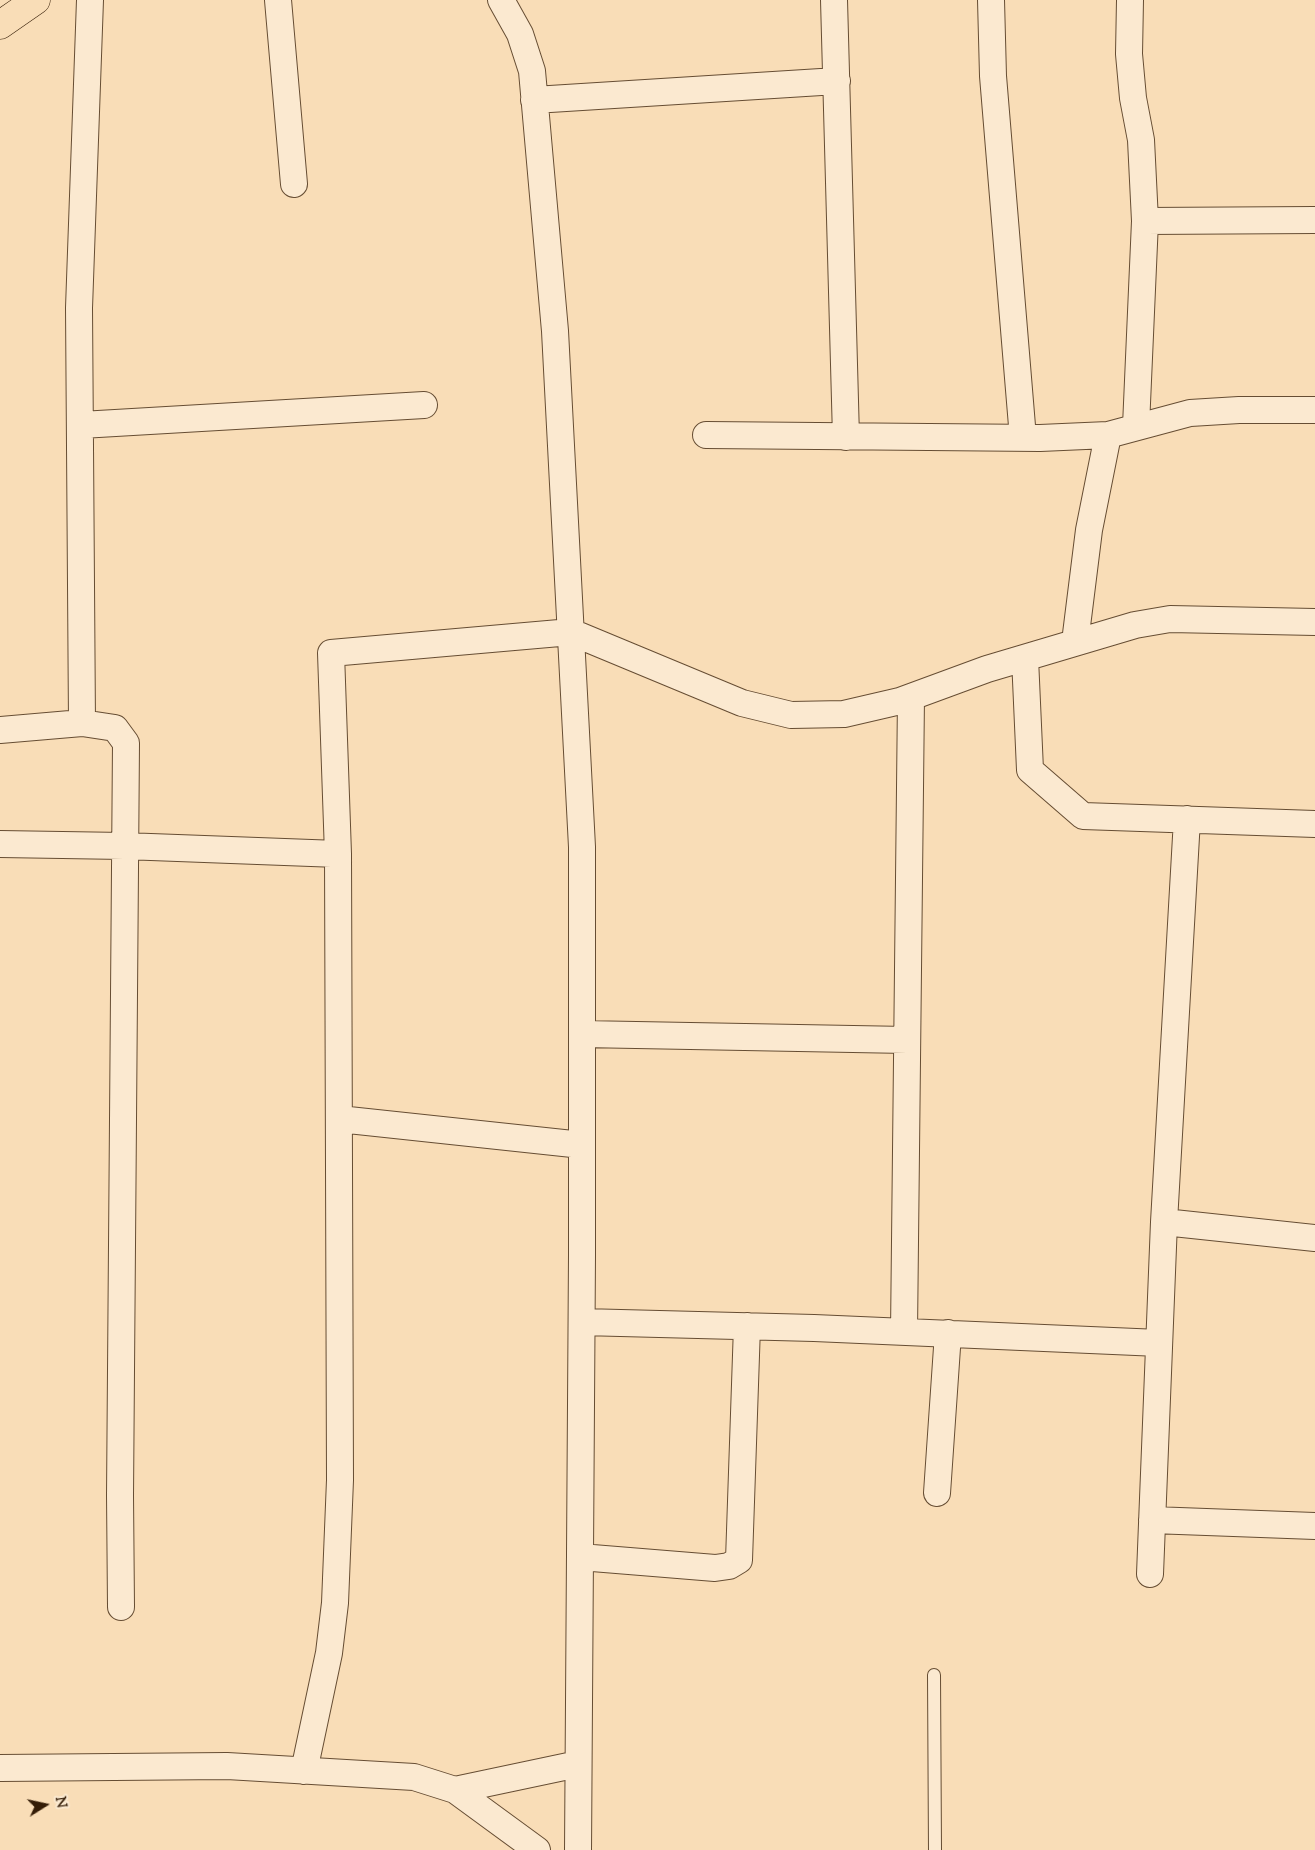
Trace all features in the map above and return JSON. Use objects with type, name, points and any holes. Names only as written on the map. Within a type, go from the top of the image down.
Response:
[{"type":"main road","points":[[0,25],[36,0]]},
{"type":"street","points":[[82,722],[79,308],[90,0]]},
{"type":"street","points":[[278,0],[294,184]]},
{"type":"street","points":[[501,0],[520,34],[532,71],[555,332],[582,847],[582,1322],[578,1850]]},
{"type":"street","points":[[834,0],[846,437]]},
{"type":"street","points":[[991,0],[994,76],[1023,438]]},
{"type":"street","points":[[1130,0],[1129,54],[1141,140],[1145,221],[1136,426]]},
{"type":"street","points":[[534,100],[836,81]]},
{"type":"street","points":[[1145,221],[1315,220]]},
{"type":"street","points":[[81,424],[424,405]]},
{"type":"street","points":[[706,435],[1023,438],[1108,435],[1190,413],[1239,410],[1315,410]]},
{"type":"street","points":[[1075,642],[1090,530],[1108,435]]},
{"type":"street","points":[[304,1771],[329,1653],[335,1603],[340,1480],[338,854],[331,653],[571,632],[742,702],[791,715],[844,714],[911,697],[986,669],[1135,625],[1170,619],[1315,622]]},
{"type":"street","points":[[1025,658],[1030,770],[1084,816],[1315,824]]},
{"type":"street","points":[[904,1332],[911,697]]},
{"type":"street","points":[[0,730],[82,722],[115,728],[126,743],[121,1607]]},
{"type":"street","points":[[1150,1574],[1164,1222],[1187,819]]},
{"type":"street","points":[[0,844],[124,846],[338,854]]},
{"type":"street","points":[[582,1034],[907,1040]]},
{"type":"street","points":[[339,1120],[582,1145]]},
{"type":"street","points":[[1164,1222],[1315,1238]]},
{"type":"street","points":[[582,1322],[948,1333],[1159,1343]]},
{"type":"street","points":[[580,1557],[715,1568],[729,1566],[739,1560],[748,1326]]},
{"type":"street","points":[[937,1493],[948,1333]]},
{"type":"street","points":[[1152,1520],[1315,1526]]},
{"type":"street","points":[[456,1790],[578,1764]]},
{"type":"street","points":[[0,1768],[227,1766],[414,1777],[456,1790],[537,1850]]},
{"type":"lane","points":[[934,1675],[935,1850]]}]
